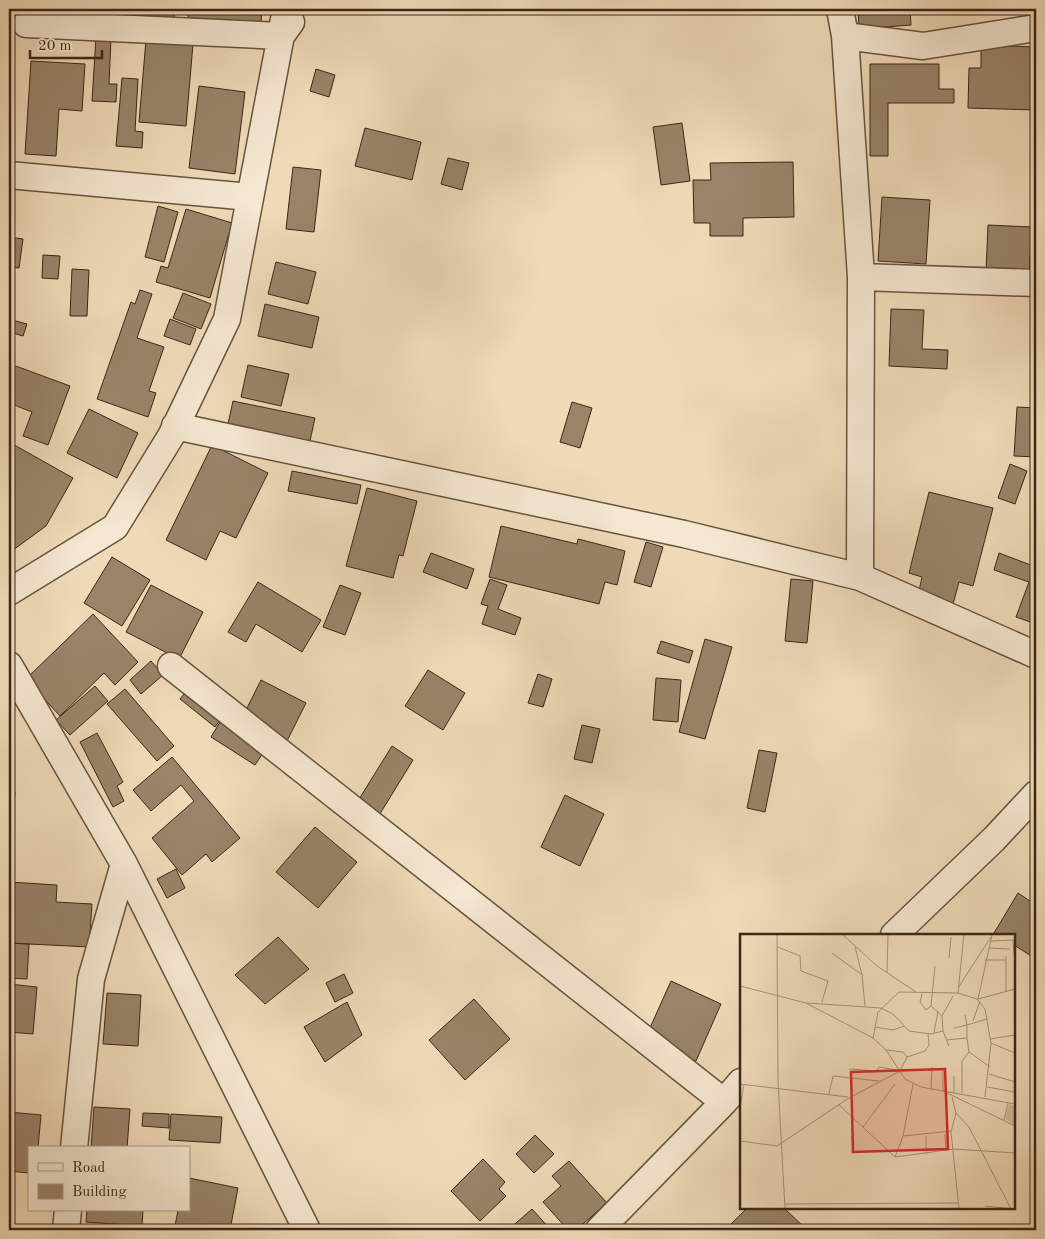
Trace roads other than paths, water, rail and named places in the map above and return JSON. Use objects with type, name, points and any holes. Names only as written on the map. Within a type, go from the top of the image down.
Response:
[{"type":"street","points":[[9,592],[115,527],[176,426],[227,319],[286,9]]},
{"type":"street","points":[[281,36],[299,9]]},
{"type":"street","points":[[840,9],[845,36],[861,276],[860,578]]},
{"type":"street","points":[[26,24],[281,36]]},
{"type":"street","points":[[845,36],[923,46],[1036,28]]},
{"type":"street","points":[[9,175],[250,196]]},
{"type":"street","points":[[861,276],[1036,283]]},
{"type":"street","points":[[176,426],[684,534],[860,578],[1036,655]]},
{"type":"street","points":[[9,665],[124,864],[307,1230]]},
{"type":"street","points":[[171,666],[724,1102]]},
{"type":"street","points":[[895,934],[994,838],[1036,794]]},
{"type":"street","points":[[74,1146],[91,980],[124,864]]},
{"type":"street","points":[[599,1230],[740,1083]]},
{"type":"street","points":[[66,1230],[68,1212]]}]
